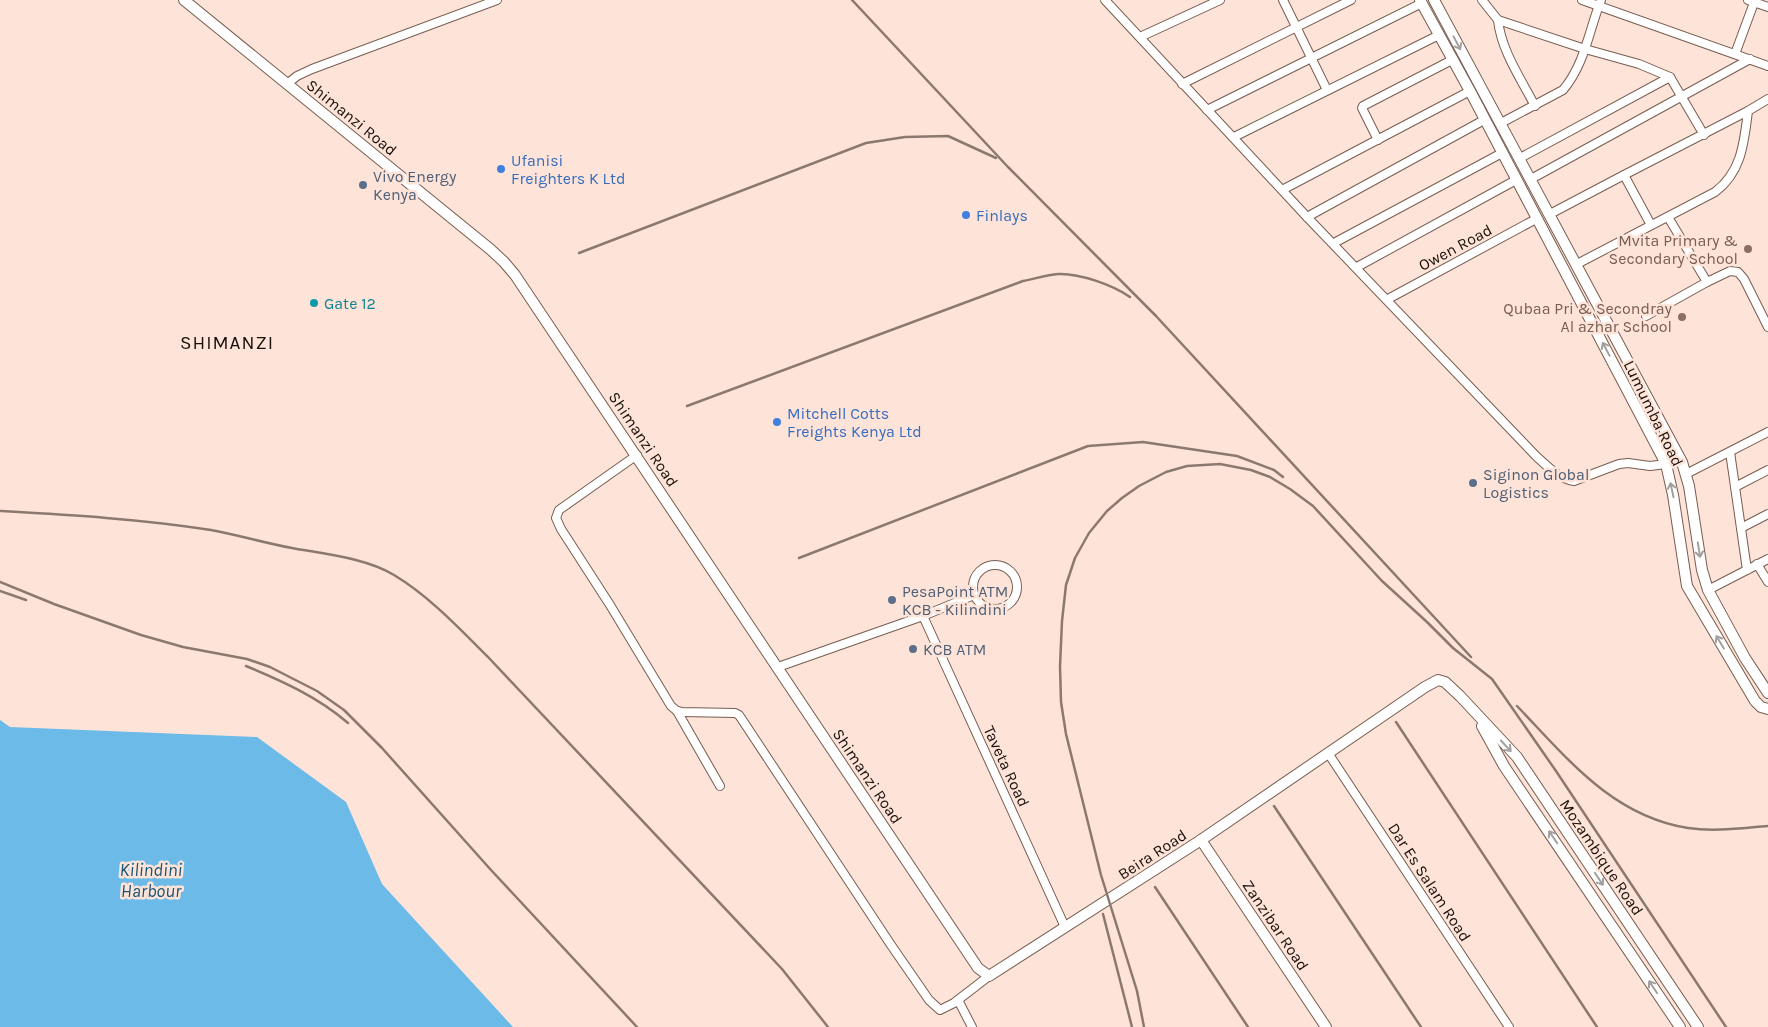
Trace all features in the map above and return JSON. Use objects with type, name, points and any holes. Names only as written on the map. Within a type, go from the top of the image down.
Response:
[{"type":"main road","name":"Shimanzi Road","points":[[184,0],[504,262],[531,297],[978,968],[989,976]]},
{"type":"main road","name":"Lumumba Road","points":[[1434,0],[1670,436],[1686,474],[1702,570],[1708,590],[1768,693]]},
{"type":"main road","name":"Lumumba Road","points":[[1421,2],[1470,91],[1666,464],[1673,495],[1687,586],[1755,701],[1768,709]]},
{"type":"main road","points":[[1554,253],[1567,246]]},
{"type":"main road","points":[[1733,665],[1746,658]]},
{"type":"main road","name":"Mozambique Road","points":[[1328,753],[1433,681],[1441,680],[1445,682],[1517,758],[1698,1027]]},
{"type":"main road","name":"Mozambique Road","points":[[1473,710],[1504,766],[1680,1027]]},
{"type":"main road","name":"Beira Road","points":[[989,976],[1202,840],[1328,753]]},
{"type":"main road","name":"Zanzibar Road","points":[[1202,840],[1326,1027]]},
{"type":"street","points":[[287,84],[297,76],[312,69],[497,0]]},
{"type":"street","points":[[1283,0],[1327,90]]},
{"type":"street","points":[[1182,84],[1351,0]]},
{"type":"street","points":[[1482,0],[1498,20],[1585,49],[1639,64],[1670,77],[1704,135]]},
{"type":"street","points":[[1582,0],[1600,3],[1768,66]]},
{"type":"street","points":[[1110,1],[1182,84],[1536,456],[1554,472],[1567,480],[1574,480],[1619,464],[1628,463],[1640,466],[1666,464]]},
{"type":"street","points":[[1140,37],[1214,1]]},
{"type":"street","points":[[1735,54],[1752,1],[1768,7]]},
{"type":"street","points":[[1207,110],[1312,59],[1421,2]]},
{"type":"street","points":[[1501,123],[1563,90],[1576,71],[1600,3]]},
{"type":"street","points":[[1498,20],[1499,32],[1513,65],[1535,106]]},
{"type":"street","points":[[1234,137],[1439,34]]},
{"type":"street","points":[[1531,178],[1750,59]]},
{"type":"street","points":[[1378,140],[1362,108],[1363,106],[1452,60]]},
{"type":"street","points":[[1520,158],[1670,77]]},
{"type":"street","points":[[1282,190],[1470,91]]},
{"type":"street","points":[[1550,214],[1704,135],[1768,99]]},
{"type":"street","points":[[1577,264],[1716,192],[1725,185],[1738,164],[1743,148],[1748,111]]},
{"type":"street","points":[[1307,216],[1484,120]]},
{"type":"street","points":[[1334,243],[1502,153]]},
{"type":"street","points":[[1624,175],[1651,225]]},
{"type":"street","points":[[1357,267],[1516,180]]},
{"type":"street","points":[[1668,217],[1708,282]]},
{"type":"street","name":"Owen Road","points":[[1388,299],[1536,219]]},
{"type":"street","points":[[1646,316],[1730,271],[1738,272],[1744,279],[1768,327]]},
{"type":"street","points":[[1686,474],[1768,432]]},
{"type":"street","points":[[1730,452],[1747,570]]},
{"type":"street","points":[[637,456],[559,510],[556,518],[557,524],[610,605],[668,701],[677,711],[720,786]]},
{"type":"street","points":[[1735,487],[1768,470]]},
{"type":"street","points":[[1741,528],[1768,514]]},
{"type":"street","points":[[1708,590],[1768,559]]},
{"type":"street","points":[[996,564],[1010,570],[1018,583],[1016,597],[1005,608],[990,609],[983,606],[974,595],[974,580],[982,569],[996,564]]},
{"type":"street","points":[[1758,564],[1768,582]]},
{"type":"street","points":[[778,667],[923,616],[974,595]]},
{"type":"street","name":"Taveta Road","points":[[923,616],[1066,927]]},
{"type":"street","points":[[677,711],[735,713],[738,715],[929,1000],[940,1010],[958,1000],[989,976]]},
{"type":"street","name":"Dar Es Salam Road","points":[[1328,753],[1509,1027]]},
{"type":"street","points":[[958,1000],[972,1027]]},
{"type":"water","name":"Kilindini Harbour","points":[[0,720],[10,727],[257,737],[346,802],[382,884],[513,1027],[0,1027]]},
{"type":"railway","points":[[852,0],[1008,167],[1156,316],[1471,657]]},
{"type":"railway","points":[[579,253],[866,143],[905,137],[948,136],[996,158]]},
{"type":"railway","points":[[687,406],[1023,281],[1049,275],[1076,275],[1105,284],[1130,297]]},
{"type":"railway","points":[[799,558],[1088,446],[1143,442],[1237,456],[1274,470],[1283,477]]},
{"type":"railway","points":[[1144,1027],[1137,991],[1101,875],[1066,734],[1061,702],[1060,666],[1066,585],[1075,558],[1089,533],[1107,511],[1122,498],[1139,486],[1166,472],[1187,466],[1220,464],[1251,470],[1270,477],[1313,506],[1382,581],[1453,648],[1492,679],[1556,771],[1726,1027]]},
{"type":"railway","points":[[0,511],[132,520],[211,530],[371,564],[407,583],[455,624],[488,657],[782,969],[828,1027]]},
{"type":"railway","points":[[0,582],[54,604],[141,635],[183,647],[247,659],[270,667],[317,691],[344,710],[382,748],[491,870],[637,1027]]},
{"type":"railway","points":[[0,591],[26,600]]},
{"type":"railway","points":[[246,666],[312,697],[348,723]]},
{"type":"railway","points":[[1517,706],[1593,782],[1614,798],[1636,811],[1661,821],[1688,828],[1708,830],[1768,826]]},
{"type":"railway","points":[[1396,722],[1597,1027]]},
{"type":"railway","points":[[1274,806],[1421,1027]]},
{"type":"railway","points":[[1155,887],[1248,1027]]},
{"type":"railway","points":[[1103,914],[1132,1027]]},
{"type":"place","name":"Ufanisi Freighters K Ltd","points":[[501,169]]},
{"type":"place","name":"Vivo Energy Kenya","points":[[363,185]]},
{"type":"place","name":"Finlays","points":[[966,215]]},
{"type":"place","name":"Mvita Primary & Secondary School","points":[[1748,249]]},
{"type":"place","name":"Gate 12","points":[[314,303]]},
{"type":"place","name":"Qubaa Pri & Secondray Al azhar School","points":[[1682,317]]},
{"type":"place","name":"Mitchell Cotts Freights Kenya Ltd","points":[[777,422]]},
{"type":"place","name":"Siginon Global Logistics","points":[[1473,483]]},
{"type":"place","name":"PesaPoint ATM KCB - Kilindini","points":[[892,600]]},
{"type":"place","name":"KCB ATM","points":[[913,649]]},
{"type":"district","name":"SHIMANZI","points":[[227,342]]}]
